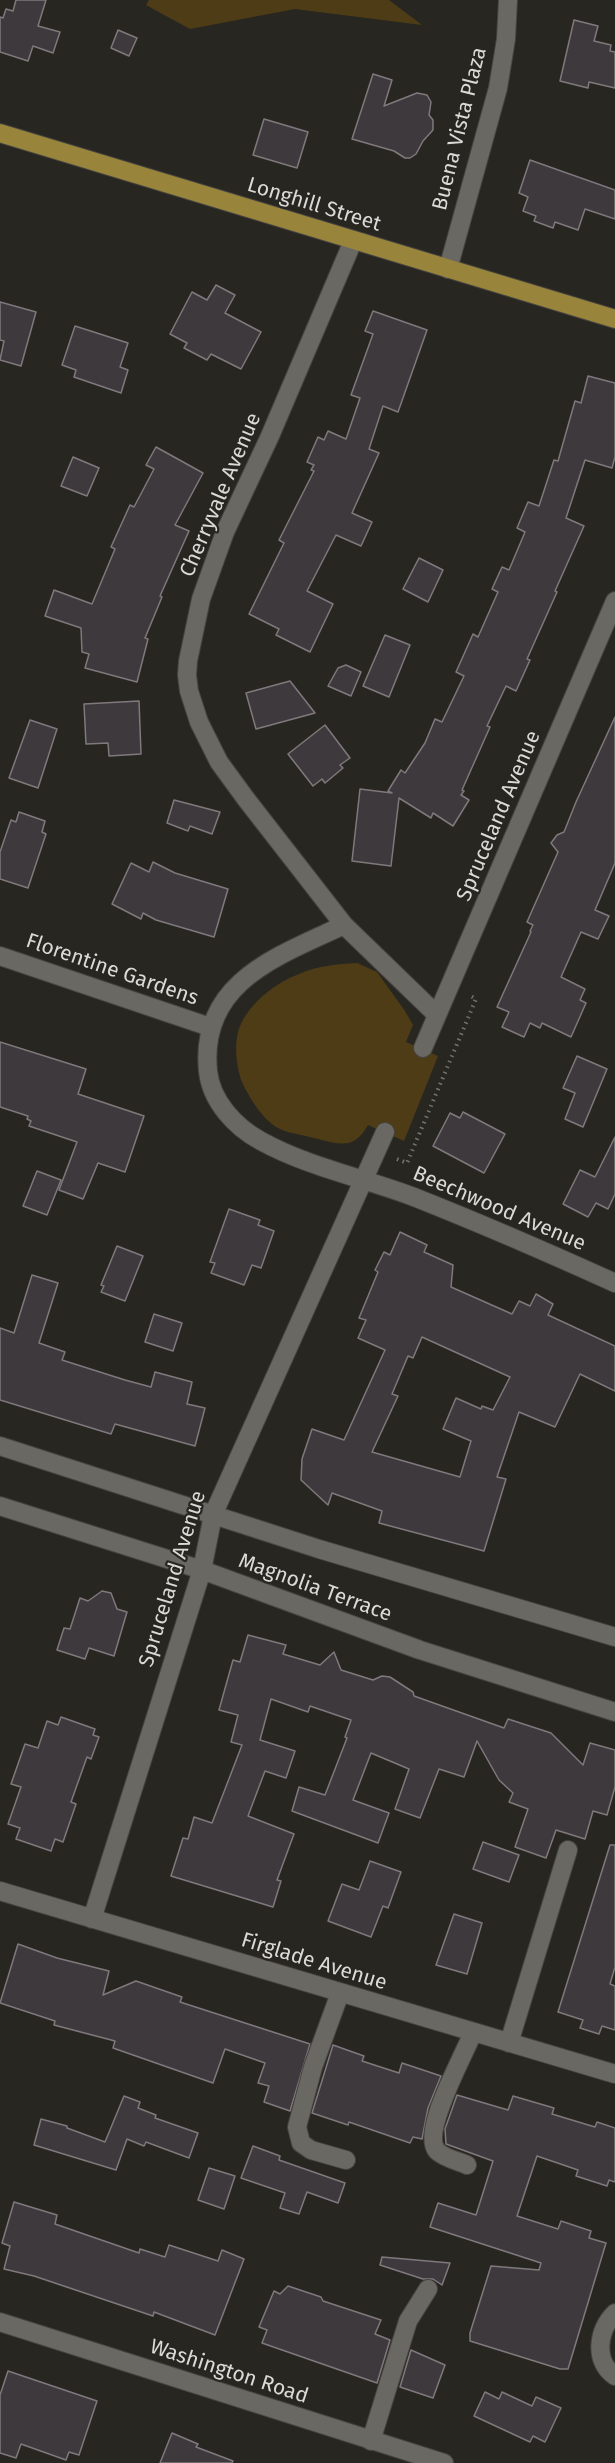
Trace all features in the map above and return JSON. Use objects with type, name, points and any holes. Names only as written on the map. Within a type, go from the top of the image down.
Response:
[{"type":"main road","name":"Longhill Street","points":[[0,133],[615,319]]},
{"type":"street","name":"Buena Vista Plaza","points":[[448,268],[498,88],[506,39],[508,0]]},
{"type":"street","name":"Cherryvale Avenue","points":[[353,241],[270,436],[225,532],[201,598],[187,675],[198,723],[219,762],[344,925],[437,1015]]},
{"type":"street","name":"Spruceland Avenue","points":[[423,1048],[615,601]]},
{"type":"street","name":"Beechwood Avenue","points":[[344,925],[274,959],[250,974],[222,1002],[210,1027],[206,1050],[208,1075],[215,1096],[234,1121],[246,1132],[278,1149],[364,1179],[485,1226],[615,1283]]},
{"type":"street","name":"Florentine Gardens","points":[[0,956],[210,1027]]},
{"type":"street","name":"Spruceland Avenue","points":[[92,1919],[202,1570],[213,1515],[385,1132]]},
{"type":"street","name":"Magnolia Terrace","points":[[0,1446],[319,1549],[615,1637]]},
{"type":"street","name":"Magnolia Terrace","points":[[0,1506],[202,1570],[420,1650],[615,1712]]},
{"type":"street","points":[[509,2043],[568,1850]]},
{"type":"street","name":"Firglade Avenue","points":[[0,1891],[615,2074]]},
{"type":"street","points":[[340,1993],[314,2067],[297,2127],[301,2143],[311,2151],[346,2160]]},
{"type":"street","points":[[467,2165],[437,2151],[433,2143],[434,2127],[446,2090],[472,2032]]},
{"type":"street","points":[[371,2440],[408,2321],[428,2289]]},
{"type":"street","points":[[615,2313],[605,2322],[600,2350],[606,2370],[615,2376]]},
{"type":"street","name":"Washington Road","points":[[0,2322],[444,2463]]},
{"type":"path","points":[[377,1151],[406,1163],[476,999],[450,985]]},
{"type":"shaded area","points":[[149,0],[389,0],[422,25],[295,9],[190,29],[146,5]]},
{"type":"shaded area","points":[[357,963],[377,972],[405,1011],[413,1025],[406,1042],[438,1056],[404,1141],[368,1125],[353,1142],[340,1144],[282,1130],[261,1113],[248,1094],[240,1076],[236,1053],[238,1030],[251,1008],[265,994],[282,982],[306,971]]},
{"type":"building","points":[[16,0],[46,0],[38,26],[60,32],[53,53],[33,46],[28,61],[0,52],[0,17],[3,18],[6,9],[13,11]]},
{"type":"building","points":[[574,20],[598,26],[594,41],[611,45],[610,51],[615,52],[615,88],[589,82],[588,88],[560,81]]},
{"type":"building","points":[[118,30],[137,38],[129,56],[111,48]]},
{"type":"building","points":[[373,74],[392,80],[384,106],[417,93],[427,95],[431,102],[429,115],[433,120],[433,130],[423,141],[416,154],[410,158],[352,139]]},
{"type":"building","points":[[264,119],[308,132],[297,168],[253,155]]},
{"type":"building","points":[[530,160],[615,190],[615,219],[585,209],[578,230],[555,222],[553,228],[534,221],[536,216],[523,211],[528,197],[519,193]]},
{"type":"building","points":[[216,285],[235,295],[225,313],[261,332],[241,369],[211,354],[207,360],[184,348],[187,343],[170,334],[192,292],[207,300]]},
{"type":"building","points":[[0,302],[36,312],[21,366],[0,360],[4,341],[0,340]]},
{"type":"building","points":[[373,311],[427,330],[398,412],[383,406],[369,449],[379,453],[352,513],[372,522],[361,546],[336,535],[307,591],[333,604],[310,652],[276,635],[279,629],[249,614],[284,543],[279,540],[314,471],[311,470],[314,465],[307,462],[318,437],[324,440],[328,431],[346,439],[360,398],[351,395],[373,334],[365,331]]},
{"type":"building","points":[[75,326],[128,343],[120,367],[128,370],[121,393],[74,377],[76,370],[62,365]]},
{"type":"building","points":[[588,376],[615,383],[615,457],[612,468],[585,460],[566,518],[584,526],[555,591],[557,592],[527,659],[530,660],[516,691],[506,686],[487,726],[490,727],[462,790],[464,791],[461,795],[469,800],[453,826],[433,813],[431,818],[399,798],[391,866],[352,861],[360,789],[392,793],[388,791],[401,770],[405,773],[425,743],[435,719],[442,722],[464,676],[456,672],[473,634],[478,637],[498,592],[492,589],[502,567],[509,570],[525,532],[517,528],[528,502],[539,506],[554,460],[558,461],[575,401],[581,403]]},
{"type":"building","points":[[156,447],[203,473],[175,525],[189,531],[160,596],[162,597],[145,638],[148,639],[137,682],[85,668],[89,654],[82,652],[81,628],[45,616],[54,590],[92,604],[115,549],[111,547],[130,505],[134,507],[154,469],[146,465]]},
{"type":"building","points":[[73,457],[99,468],[87,496],[61,486]]},
{"type":"building","points":[[419,558],[443,570],[428,602],[403,589]]},
{"type":"building","points":[[385,635],[410,645],[389,697],[363,686]]},
{"type":"building","points":[[346,665],[361,672],[351,696],[328,686],[338,668]]},
{"type":"building","points":[[290,681],[315,713],[256,729],[246,693]]},
{"type":"building","points":[[139,701],[141,754],[109,756],[108,743],[86,744],[84,704]]},
{"type":"building","points":[[615,717],[615,863],[595,910],[609,916],[598,939],[581,932],[561,977],[585,989],[580,1000],[586,1003],[571,1037],[542,1023],[540,1028],[530,1023],[524,1037],[502,1027],[509,1012],[497,1007],[531,932],[533,925],[527,922],[558,852],[551,843],[557,835],[564,832]]},
{"type":"building","points":[[30,720],[57,729],[38,788],[9,778]]},
{"type":"building","points":[[325,725],[350,758],[340,765],[343,768],[325,783],[322,779],[313,786],[288,754]]},
{"type":"building","points":[[174,800],[220,812],[212,834],[190,826],[188,831],[167,823]]},
{"type":"building","points":[[19,812],[45,821],[42,832],[46,834],[28,888],[0,879],[0,852],[11,820],[16,822]]},
{"type":"building","points":[[153,862],[175,873],[228,889],[214,937],[156,920],[143,913],[141,919],[112,904],[131,863],[149,872]]},
{"type":"building","points":[[0,1042],[86,1069],[78,1094],[144,1116],[125,1172],[98,1163],[83,1199],[59,1190],[77,1142],[29,1126],[31,1121],[27,1119],[28,1116],[0,1107]]},
{"type":"building","points":[[577,1056],[607,1069],[583,1127],[565,1119],[575,1093],[563,1088]]},
{"type":"building","points":[[463,1112],[505,1134],[484,1173],[433,1146],[450,1113],[460,1118]]},
{"type":"building","points":[[615,1137],[615,1194],[608,1209],[596,1203],[588,1217],[563,1204],[580,1170],[595,1177]]},
{"type":"building","points":[[37,1171],[61,1180],[47,1215],[23,1206]]},
{"type":"building","points":[[229,1209],[260,1220],[258,1225],[274,1231],[261,1268],[252,1265],[244,1285],[211,1273],[215,1263],[210,1262]]},
{"type":"building","points":[[400,1232],[427,1245],[424,1252],[453,1265],[451,1287],[512,1314],[519,1301],[530,1306],[536,1294],[553,1304],[548,1315],[615,1346],[615,1391],[580,1374],[555,1427],[519,1412],[497,1477],[506,1479],[484,1551],[379,1523],[382,1511],[332,1493],[328,1505],[301,1480],[302,1459],[312,1429],[344,1440],[385,1350],[358,1338],[366,1320],[359,1318],[378,1272],[375,1270],[384,1252],[390,1255]],"holes":[[[422,1337],[510,1377],[493,1410],[482,1406],[481,1409],[456,1398],[443,1429],[471,1441],[460,1477],[372,1452],[398,1396],[392,1394],[408,1356],[413,1358]]]},
{"type":"building","points":[[117,1246],[143,1256],[125,1301],[101,1292],[104,1286],[101,1285]]},
{"type":"building","points":[[32,1275],[58,1283],[39,1343],[65,1352],[62,1360],[151,1387],[155,1372],[192,1382],[187,1404],[205,1408],[195,1446],[115,1424],[111,1434],[0,1400],[0,1328],[14,1333]]},
{"type":"building","points":[[154,1314],[182,1323],[173,1351],[145,1342]]},
{"type":"building","points":[[102,1591],[111,1593],[117,1609],[127,1612],[114,1656],[89,1648],[85,1659],[57,1650],[64,1628],[70,1629],[80,1598],[88,1601]]},
{"type":"building","points":[[248,1635],[286,1645],[283,1654],[320,1665],[334,1652],[341,1670],[373,1680],[382,1676],[390,1677],[413,1692],[414,1696],[504,1728],[508,1719],[551,1733],[583,1765],[590,1743],[615,1750],[615,1787],[607,1815],[593,1811],[585,1839],[556,1830],[546,1858],[515,1847],[528,1809],[509,1802],[513,1793],[499,1780],[477,1741],[464,1777],[439,1769],[420,1818],[395,1809],[409,1769],[371,1753],[353,1800],[389,1813],[378,1843],[292,1811],[299,1787],[325,1795],[347,1738],[345,1737],[351,1720],[310,1706],[308,1712],[271,1699],[260,1740],[295,1751],[286,1778],[265,1771],[248,1816],[294,1834],[277,1880],[281,1881],[273,1907],[171,1876],[183,1838],[188,1839],[194,1817],[212,1823],[242,1745],[231,1742],[238,1715],[219,1710],[233,1660],[240,1662]]},
{"type":"building","points":[[61,1717],[95,1729],[93,1735],[99,1737],[91,1759],[87,1757],[71,1802],[76,1804],[63,1842],[55,1839],[51,1851],[16,1839],[20,1828],[8,1824],[21,1787],[11,1784],[25,1744],[38,1748],[47,1721],[58,1725]]},
{"type":"building","points":[[483,1842],[519,1855],[509,1882],[473,1869]]},
{"type":"building","points":[[610,1845],[615,1845],[615,1967],[610,1984],[615,1986],[615,2030],[602,2026],[599,2034],[580,2028],[583,2020],[558,2012]]},
{"type":"building","points":[[370,1861],[401,1872],[388,1908],[383,1906],[371,1937],[328,1921],[342,1884],[359,1890]]},
{"type":"building","points":[[454,1914],[482,1923],[467,1974],[436,1965]]},
{"type":"building","points":[[18,1944],[57,1958],[109,1971],[103,1995],[136,1981],[182,1997],[180,2002],[310,2044],[290,2111],[264,2102],[269,2086],[258,2083],[265,2063],[225,2049],[213,2083],[113,2048],[115,2041],[54,2025],[55,2021],[0,2003]]},
{"type":"building","points":[[333,2045],[364,2056],[362,2061],[399,2073],[402,2063],[441,2076],[428,2108],[422,2139],[413,2137],[410,2143],[349,2122],[348,2125],[312,2113]]},
{"type":"building","points":[[457,2095],[508,2110],[513,2096],[554,2108],[552,2114],[595,2127],[597,2122],[615,2128],[615,2182],[609,2180],[607,2186],[576,2176],[578,2170],[537,2156],[517,2216],[558,2229],[561,2221],[591,2231],[589,2238],[606,2243],[568,2369],[560,2369],[470,2341],[470,2333],[491,2266],[539,2270],[541,2263],[430,2227],[438,2203],[476,2215],[493,2161],[446,2144],[445,2129]]},
{"type":"building","points":[[124,2096],[140,2102],[138,2108],[156,2115],[155,2118],[198,2133],[189,2158],[146,2142],[144,2146],[127,2139],[116,2170],[34,2145],[41,2119],[67,2126],[67,2128],[105,2142]]},
{"type":"building","points":[[253,2146],[280,2156],[279,2160],[345,2183],[338,2203],[307,2192],[299,2214],[280,2208],[285,2193],[241,2178]]},
{"type":"building","points":[[209,2168],[235,2176],[224,2209],[198,2200]]},
{"type":"building","points":[[14,2202],[57,2215],[55,2224],[139,2253],[140,2249],[165,2257],[169,2245],[218,2261],[222,2250],[244,2259],[215,2335],[154,2312],[153,2316],[34,2276],[4,2269],[10,2246],[2,2243]]},
{"type":"building","points":[[382,2257],[450,2263],[442,2285],[433,2279],[423,2279],[380,2265]]},
{"type":"building","points":[[288,2286],[321,2297],[323,2301],[381,2320],[375,2334],[390,2340],[377,2383],[262,2343],[267,2330],[259,2327],[274,2291],[280,2294]]},
{"type":"building","points":[[411,2350],[445,2365],[433,2398],[400,2387]]},
{"type":"building","points":[[8,2371],[97,2401],[79,2455],[69,2452],[66,2460],[21,2444],[16,2458],[0,2453],[0,2395]]},
{"type":"building","points":[[485,2392],[499,2399],[502,2392],[532,2406],[536,2397],[561,2408],[545,2442],[533,2436],[530,2442],[474,2416]]},
{"type":"building","points":[[172,2433],[198,2444],[196,2447],[233,2461],[232,2463],[160,2463]]}]
